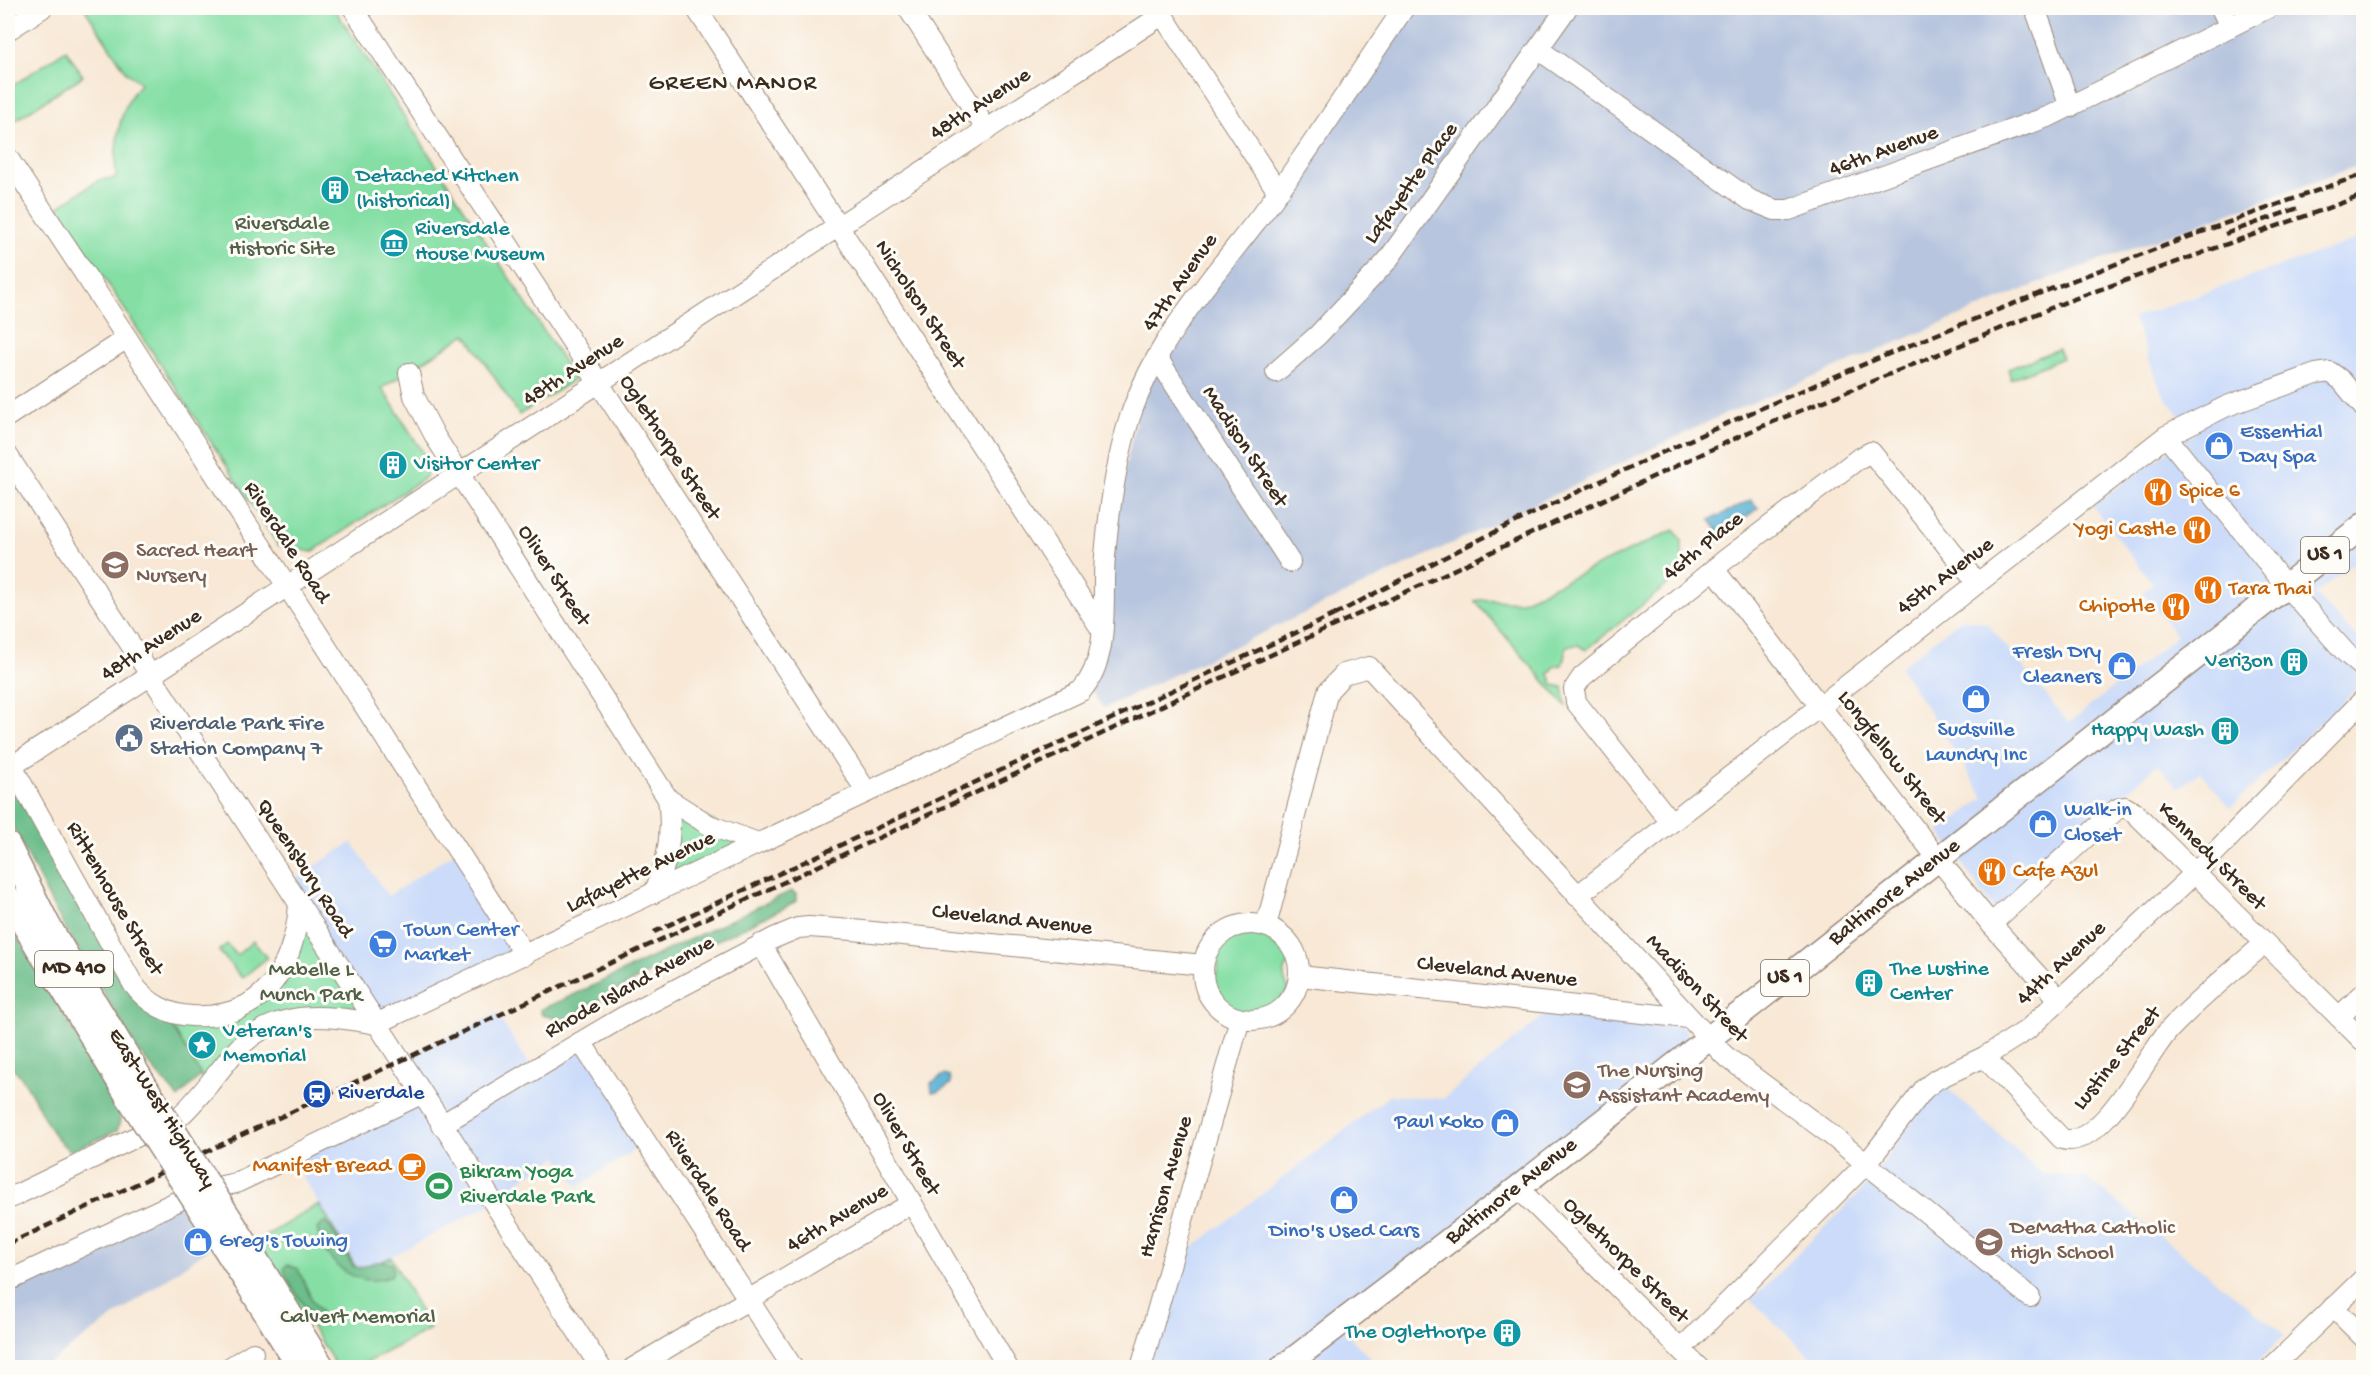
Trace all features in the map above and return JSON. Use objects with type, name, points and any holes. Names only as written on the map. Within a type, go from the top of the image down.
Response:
[{"type":"main road","name":"Baltimore Avenue","points":[[1282,1368],[1518,1188],[2364,525]]},
{"type":"main road","name":"East-West Highway","points":[[8,846],[138,1093]]},
{"type":"main road","name":"East-West Highway","points":[[8,898],[138,1093],[254,1275],[323,1368]]},
{"type":"main road","name":"East-West Highway","points":[[254,1275],[300,1368]]},
{"type":"street","points":[[8,30],[42,8]]},
{"type":"street","name":"Oglethorpe Street","points":[[354,8],[867,792]]},
{"type":"street","name":"Nicholson Street","points":[[696,8],[1101,629]]},
{"type":"street","points":[[908,8],[987,130]]},
{"type":"street","name":"47th Avenue","points":[[1101,629],[1105,556],[1122,446],[1137,399],[1190,306],[1278,192],[1404,8]]},
{"type":"street","name":"Lafayette Place","points":[[1276,372],[1318,335],[1387,261],[1567,8]]},
{"type":"street","points":[[2035,8],[2070,107]]},
{"type":"street","points":[[2221,8],[2230,27]]},
{"type":"street","name":"46th Avenue","points":[[1538,49],[1750,200],[1775,210],[1802,207],[2070,107],[2268,8]]},
{"type":"street","points":[[1160,11],[1278,192]]},
{"type":"street","name":"48th Avenue","points":[[10,762],[151,675],[839,227],[987,130],[1160,11]]},
{"type":"street","name":"Riverdale Road","points":[[8,158],[525,954]]},
{"type":"street","points":[[8,416],[127,338]]},
{"type":"street","name":"Madison Street","points":[[1158,359],[1290,562]]},
{"type":"street","name":"45th Avenue","points":[[1577,896],[1670,821],[2166,436],[2228,406],[2316,374],[2330,372],[2341,380],[2364,408]]},
{"type":"street","name":"Oliver Street","points":[[409,373],[414,396],[422,413],[459,475],[668,799],[671,819],[669,844],[664,871],[654,893]]},
{"type":"street","points":[[2166,436],[2286,586],[2346,653],[2364,668]]},
{"type":"street","name":"46th Place","points":[[1670,821],[1576,702],[1574,689],[1582,677],[1714,569],[1841,471],[1871,452],[1977,583]]},
{"type":"street","name":"Queensbury Road","points":[[8,456],[601,1368]]},
{"type":"street","name":"Longfellow Street","points":[[1714,569],[1938,859],[1991,924],[2059,999]]},
{"type":"street","name":"Lafayette Avenue","points":[[376,1024],[1081,691],[1087,684],[1097,661],[1101,629]]},
{"type":"street","name":"Madison Street","points":[[1266,927],[1328,691],[1344,674],[1369,667],[1708,1039],[1739,1068],[1867,1163],[2030,1297]]},
{"type":"street","name":"44th Avenue","points":[[1680,1349],[1867,1163],[1924,1089],[1937,1079],[1984,1056],[2027,1030],[2194,874],[2364,699]]},
{"type":"street","name":"Rittenhouse Street","points":[[10,762],[140,994],[154,1005],[187,1016],[213,1016],[241,1010]]},
{"type":"street","name":"Oliver Street","points":[[668,799],[709,825],[758,843]]},
{"type":"street","name":"Kennedy Street","points":[[1991,924],[2117,809],[2125,807],[2135,813],[2364,1042]]},
{"type":"street","points":[[256,1034],[241,1010],[261,996],[280,970],[297,929],[299,905]]},
{"type":"street","points":[[1248,924],[1266,927],[1279,933],[1292,946],[1299,963],[1300,976],[1291,1000],[1278,1012],[1265,1019],[1240,1019],[1222,1011],[1208,995],[1203,977],[1203,965],[1210,947],[1226,931],[1248,924]]},
{"type":"street","name":"Rhode Island Avenue","points":[[441,1125],[581,1042],[761,944],[798,928],[853,930]]},
{"type":"street","name":"Cleveland Avenue","points":[[853,930],[1203,965]]},
{"type":"street","name":"Oliver Street","points":[[761,944],[1008,1368]]},
{"type":"street","name":"Lustine Street","points":[[1984,1056],[2062,1139],[2076,1140],[2089,1133],[2108,1115],[2168,1032],[2264,944]]},
{"type":"street","name":"Cleveland Avenue","points":[[1300,976],[1688,1018]]},
{"type":"street","points":[[2339,1017],[2364,993]]},
{"type":"street","points":[[178,1117],[199,1097],[243,1043],[277,1022],[318,1015],[376,1024]]},
{"type":"street","name":"Harrison Avenue","points":[[1141,1368],[1240,1019]]},
{"type":"street","name":"Riverdale Road","points":[[581,1042],[793,1368]]},
{"type":"street","points":[[222,1186],[236,1183],[421,1094]]},
{"type":"street","points":[[8,1198],[138,1136]]},
{"type":"street","name":"Oglethorpe Street","points":[[1518,1188],[1698,1368]]},
{"type":"street","points":[[8,1281],[178,1201]]},
{"type":"street","name":"46th Avenue","points":[[633,1368],[912,1203]]},
{"type":"street","points":[[2271,1368],[2364,1278]]},
{"type":"street","points":[[2333,1307],[2364,1338]]},
{"type":"street","points":[[229,1368],[253,1353]]},
{"type":"shaded area","points":[[1409,8],[2363,8],[2363,164],[2049,279],[1721,416],[1104,708],[1087,684],[1105,556],[1145,381]]},
{"type":"shaded area","points":[[2363,237],[2363,556],[2315,594],[2363,644],[2363,683],[2230,808],[2200,772],[2178,789],[2158,764],[1995,911],[1939,831],[1984,798],[1900,667],[1961,619],[1987,623],[2069,723],[2177,636],[2143,592],[2153,584],[2092,505],[2194,433],[2162,393],[2133,318]]},
{"type":"shaded area","points":[[352,842],[388,896],[457,851],[525,955],[375,1024],[286,885]]},
{"type":"shaded area","points":[[1547,1013],[1684,1027],[1694,1050],[1339,1326],[1379,1367],[1141,1368],[1170,1265],[1390,1095],[1443,1099]]},
{"type":"shaded area","points":[[497,1014],[533,1070],[581,1042],[646,1142],[578,1187],[557,1157],[491,1199],[493,1203],[359,1274],[291,1156],[421,1094],[399,1060]]},
{"type":"shaded area","name":"DeMatha Catholic High School","points":[[1944,1085],[2043,1174],[2087,1178],[2285,1335],[2253,1367],[1821,1367],[1751,1300],[1868,1184],[1923,1106]]},
{"type":"shaded area","points":[[178,1201],[208,1249],[44,1367],[8,1367],[8,1281]]},
{"type":"green space","name":"Riversdale Historic Site","points":[[84,8],[334,8],[575,379],[519,415],[466,334],[382,388],[429,462],[426,477],[312,552],[278,545],[58,207],[99,180],[116,178],[117,141],[122,115],[141,83],[127,73]]},
{"type":"green space","points":[[66,50],[83,76],[8,125],[8,89]]},
{"type":"green space","points":[[2058,349],[2062,358],[2011,379],[2008,369]]},
{"type":"green space","points":[[1674,530],[1682,541],[1682,573],[1586,650],[1578,645],[1567,646],[1562,665],[1555,666],[1549,674],[1553,685],[1563,687],[1566,706],[1475,601],[1487,599],[1522,601]]},
{"type":"green space","points":[[8,777],[138,1001],[146,1011],[169,1021],[201,1075],[178,1098],[138,1051],[56,912],[8,817]]},
{"type":"green space","points":[[668,800],[758,843],[654,893]]},
{"type":"green space","points":[[791,891],[796,894],[796,901],[788,906],[635,980],[564,1020],[542,1015],[540,1010]]},
{"type":"green space","name":"Mabelle L Munch Park","points":[[299,906],[375,1024],[278,1022],[207,1086],[161,1008],[186,1017],[258,998]]},
{"type":"green space","points":[[8,922],[119,1107],[120,1121],[117,1131],[71,1151],[53,1132],[26,1084],[8,1064]]},
{"type":"green space","points":[[1249,927],[1264,930],[1276,936],[1293,959],[1284,974],[1289,989],[1280,1000],[1269,1008],[1247,1013],[1225,1004],[1210,981],[1218,966],[1213,949],[1229,934]]},
{"type":"green space","points":[[253,941],[267,958],[242,978],[219,951],[227,944],[237,955]]},
{"type":"green space","name":"Calvert Memorial","points":[[319,1204],[359,1273],[391,1257],[430,1329],[358,1367],[337,1367],[257,1241]]},
{"type":"green space","points":[[325,1222],[353,1266],[360,1268],[375,1262],[392,1264],[391,1276],[378,1280],[366,1280],[354,1276],[334,1262],[321,1241],[317,1229]]},
{"type":"green space","points":[[287,1265],[298,1269],[313,1302],[321,1312],[320,1320],[310,1312],[293,1289],[284,1268]]},
{"type":"water","points":[[1751,500],[1758,508],[1722,536],[1710,520]]},
{"type":"water","points":[[944,1075],[950,1077],[951,1084],[938,1092],[932,1092],[931,1083]]},
{"type":"railway","points":[[1334,615],[1459,550],[1585,489],[1840,374],[2101,270],[2364,174]]},
{"type":"railway","points":[[8,1244],[1751,431],[2068,301],[2364,195]]},
{"type":"railway","points":[[2225,234],[2301,207]]},
{"type":"railway","points":[[654,932],[1334,615]]},
{"type":"place","name":"Detached Kitchen (historical)","points":[[335,190]]},
{"type":"place","name":"Riversdale House Museum","points":[[394,243]]},
{"type":"place","name":"Essential Day Spa","points":[[2219,446]]},
{"type":"place","name":"Visitor Center","points":[[393,465]]},
{"type":"place","name":"Spice 6","points":[[2158,492]]},
{"type":"place","name":"Yogi Castle","points":[[2197,530]]},
{"type":"place","name":"Sacred Heart Nursery","points":[[115,565]]},
{"type":"place","name":"Tara Thai","points":[[2208,590]]},
{"type":"place","name":"Chipotle","points":[[2176,607]]},
{"type":"place","name":"Verizon","points":[[2294,662]]},
{"type":"place","name":"Fresh Dry Cleaners","points":[[2122,666]]},
{"type":"place","name":"Sudsville Laundry Inc","points":[[1976,699]]},
{"type":"place","name":"Happy Wash","points":[[2225,731]]},
{"type":"place","name":"Riverdale Park Fire Station Company 7","points":[[129,738]]},
{"type":"place","name":"Walk-in Closet","points":[[2043,824]]},
{"type":"place","name":"Cafe Azul","points":[[1992,872]]},
{"type":"place","name":"Town Center Market","points":[[383,944]]},
{"type":"place","name":"The Lustine Center","points":[[1869,983]]},
{"type":"place","name":"Veteran's Memorial","points":[[202,1045]]},
{"type":"place","name":"The Nursing Assistant Academy","points":[[1577,1085]]},
{"type":"place","name":"Riverdale","points":[[317,1094]]},
{"type":"place","name":"Paul Koko","points":[[1505,1123]]},
{"type":"place","name":"Manifest Bread","points":[[412,1167]]},
{"type":"place","name":"Bikram Yoga Riverdale Park","points":[[439,1186]]},
{"type":"place","name":"Dino's Used Cars","points":[[1344,1200]]},
{"type":"place","name":"Greg's Towing","points":[[198,1242]]},
{"type":"place","name":"DeMatha Catholic High School","points":[[1989,1242]]},
{"type":"place","name":"The Oglethorpe","points":[[1507,1333]]},
{"type":"district","name":"GREEN MANOR","points":[[733,84]]}]
